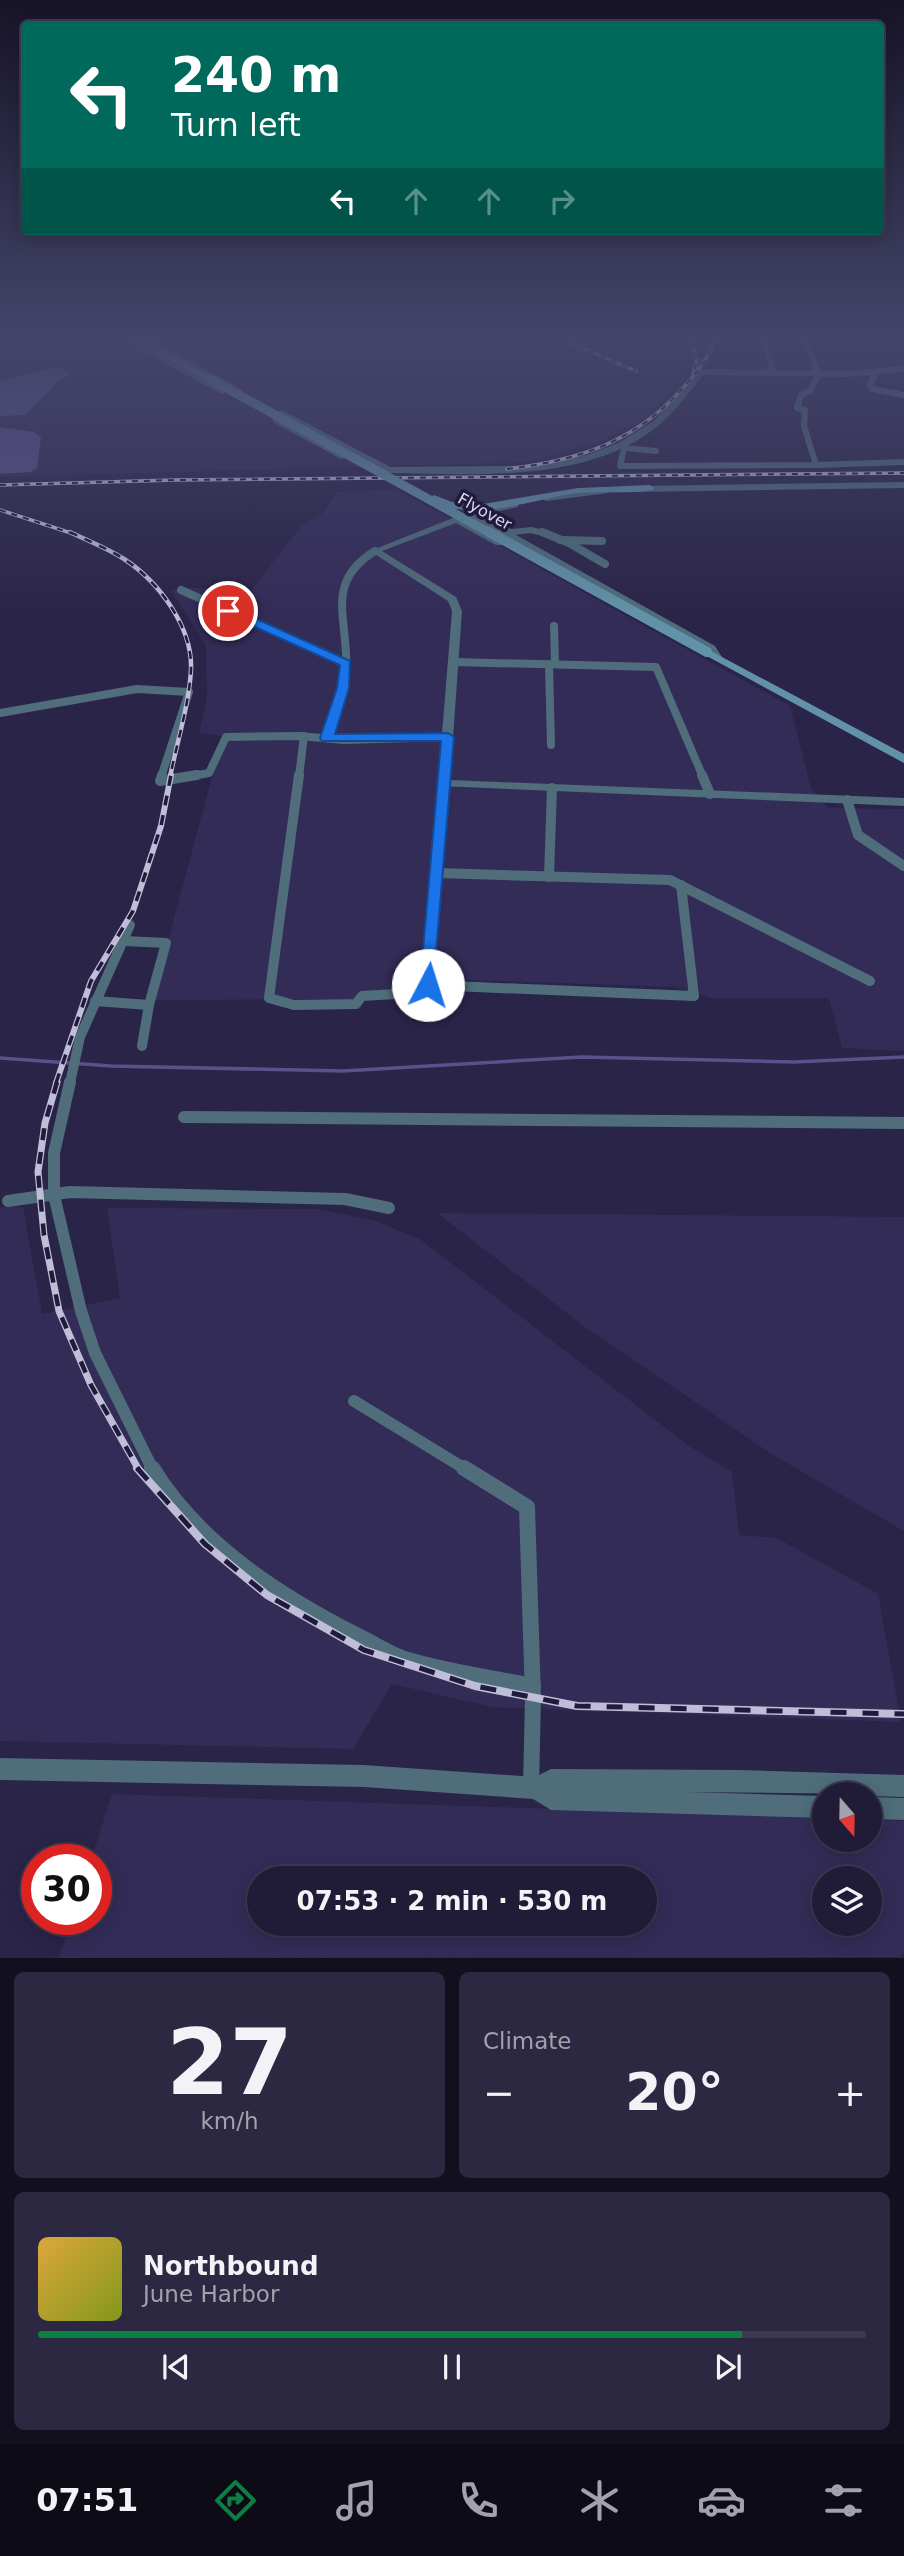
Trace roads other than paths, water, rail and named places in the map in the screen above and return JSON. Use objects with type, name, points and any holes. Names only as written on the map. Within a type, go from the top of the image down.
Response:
[{"type":"main road","name":"Flyover","points":[[309,432],[904,759]]},
{"type":"main road","points":[[414,489],[449,505],[472,508],[566,492],[650,488]]},
{"type":"street","points":[[315,432],[388,470],[527,469],[588,457],[629,442],[643,432]]},
{"type":"street","points":[[806,432],[816,465]]},
{"type":"street","points":[[656,451],[624,448],[620,466],[904,462]]},
{"type":"street","points":[[327,738],[343,688],[346,664],[342,595],[346,578],[354,564],[375,551],[471,514],[549,497],[650,488],[904,485]]},
{"type":"street","points":[[457,520],[701,653],[712,654],[710,648],[471,514]]},
{"type":"street","points":[[504,533],[517,528],[546,532],[605,564]]},
{"type":"street","points":[[560,540],[602,541]]},
{"type":"street","points":[[375,551],[452,599],[457,611],[428,985]]},
{"type":"street","points":[[181,590],[346,664]]},
{"type":"street","points":[[551,745],[554,626]]},
{"type":"street","points":[[454,662],[656,667],[710,794]]},
{"type":"street","points":[[0,713],[137,689],[188,692],[160,781],[209,773],[226,737],[448,737]]},
{"type":"street","points":[[304,736],[269,998],[294,1005],[356,1004],[362,996],[413,993],[428,985],[694,996],[681,885]]},
{"type":"street","points":[[444,783],[904,802]]},
{"type":"street","points":[[549,877],[552,788]]},
{"type":"street","points":[[847,800],[858,835],[904,866]]},
{"type":"street","points":[[437,873],[670,880],[870,981]]},
{"type":"street","points":[[130,925],[80,1037],[54,1153],[54,1195],[81,1311],[95,1353],[143,1454],[170,1498],[204,1534],[265,1581],[341,1628],[406,1660],[533,1686]]},
{"type":"street","points":[[125,941],[166,943],[149,1005],[142,1046]]},
{"type":"street","points":[[94,1001],[149,1005]]},
{"type":"street","points":[[184,1117],[904,1123]]},
{"type":"street","points":[[8,1201],[70,1192],[333,1199],[389,1208]]},
{"type":"street","points":[[354,1401],[527,1507],[534,1788]]},
{"type":"street","points":[[0,1769],[364,1776],[534,1788],[551,1799],[812,1807]]},
{"type":"street","points":[[534,1788],[551,1780],[739,1781],[904,1786]]},
{"type":"street","points":[[882,1808],[904,1809]]},
{"type":"waterway","points":[[0,1058],[111,1066],[343,1071],[582,1057],[794,1062],[904,1057]]},
{"type":"railway","points":[[507,469],[580,454],[629,432]]},
{"type":"railway","points":[[0,485],[175,480],[904,473]]},
{"type":"railway","points":[[0,510],[74,534]]},
{"type":"railway","points":[[70,532],[111,551],[137,568],[161,592],[180,622],[190,654],[191,670],[170,777]]},
{"type":"railway","points":[[56,1083],[91,981],[133,911],[161,826],[171,775]]},
{"type":"railway","points":[[57,1082],[45,1123],[38,1172],[44,1235],[59,1311],[91,1385],[139,1470]]},
{"type":"railway","points":[[137,1468],[205,1544],[267,1595],[364,1650],[475,1686],[577,1706],[904,1714]]}]
